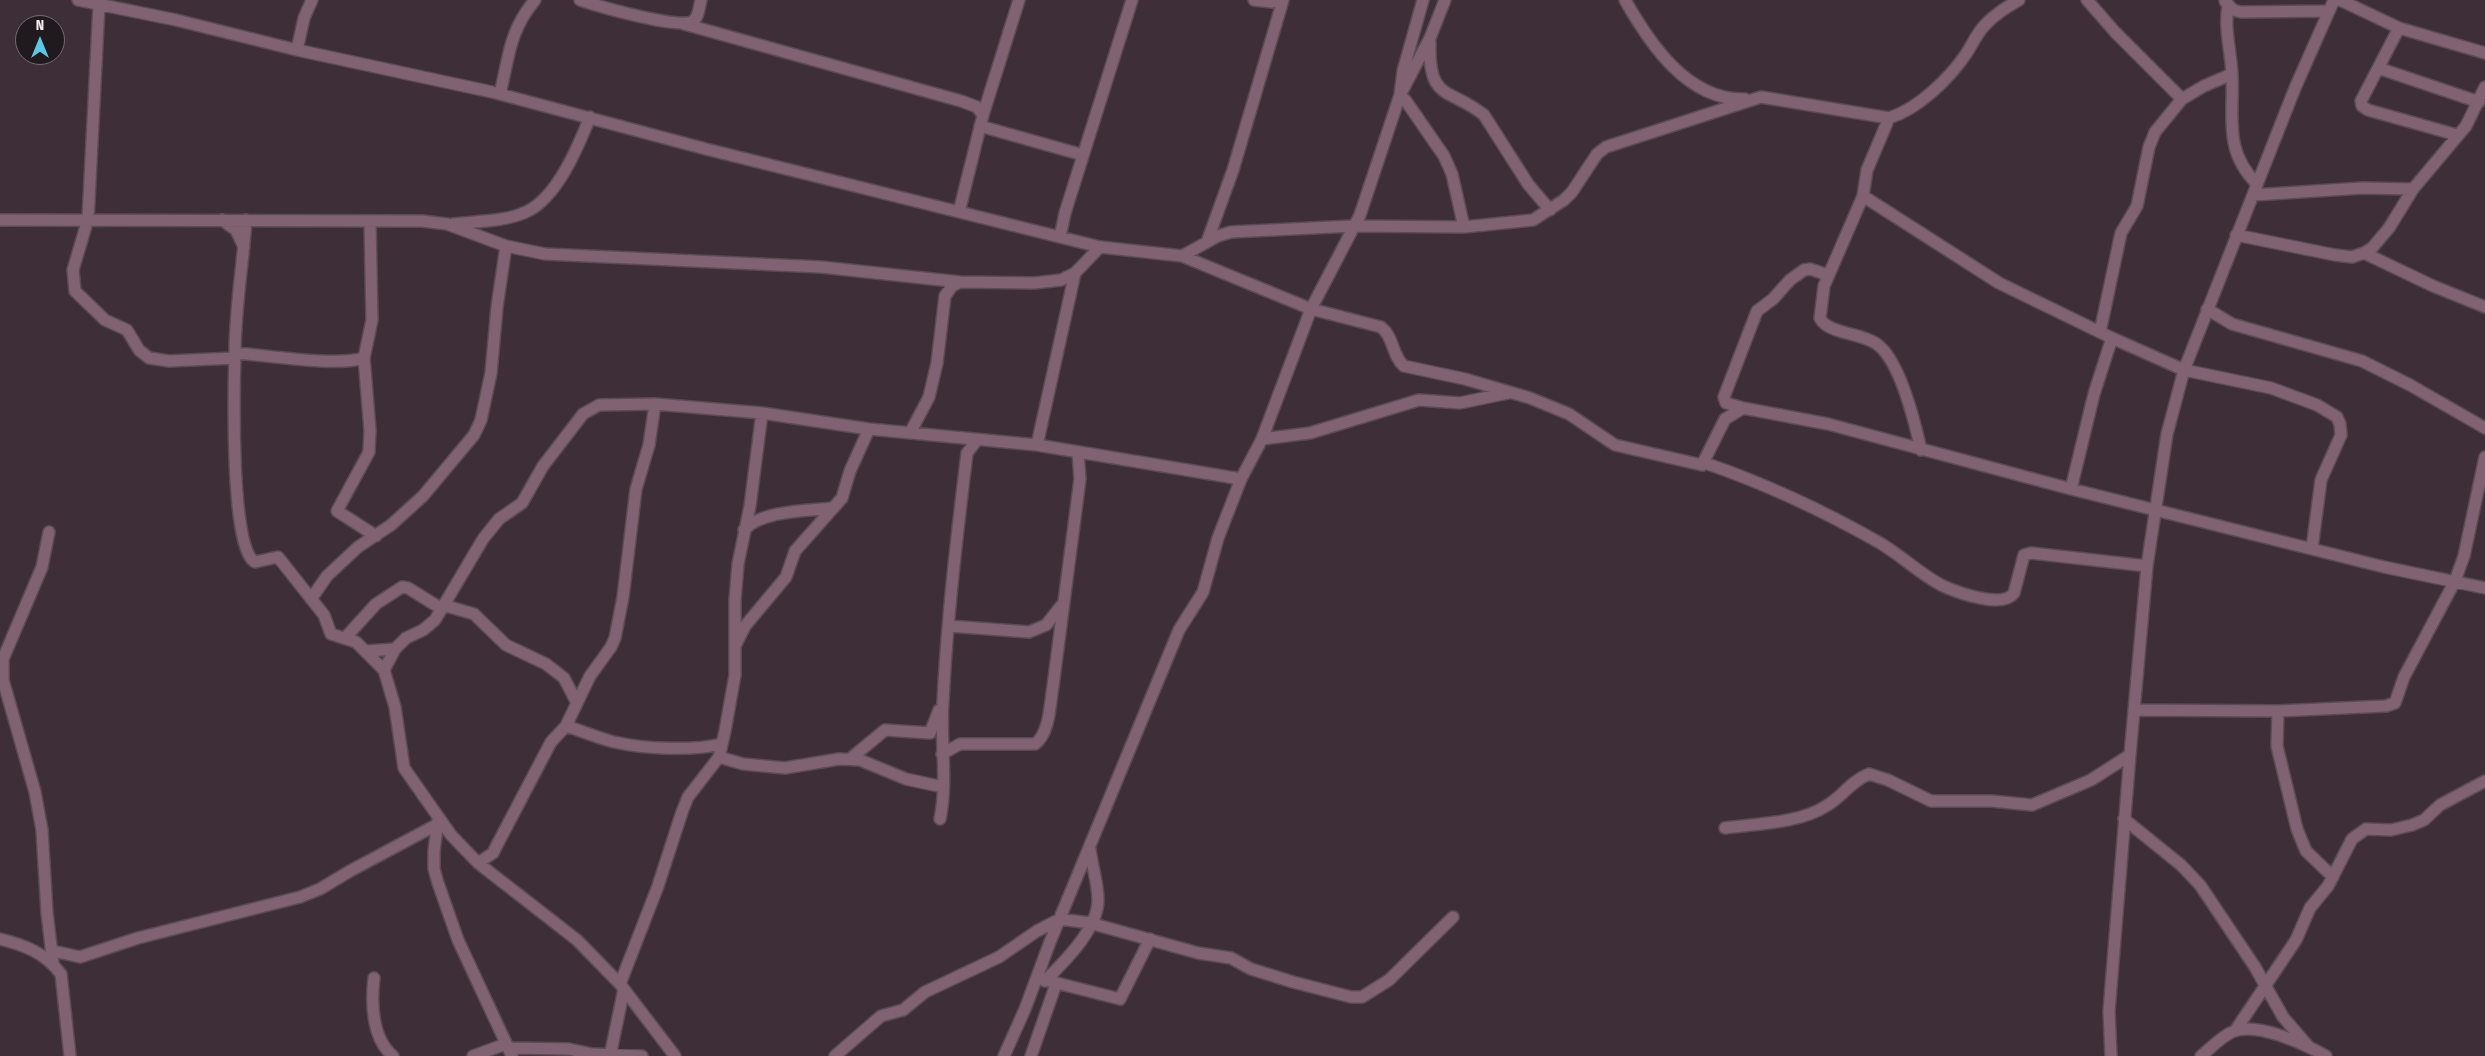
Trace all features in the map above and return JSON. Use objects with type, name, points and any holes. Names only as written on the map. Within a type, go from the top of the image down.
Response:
[{"type":"street","points":[[78,0],[176,20],[297,50],[500,94],[1100,247],[1182,256],[1330,315],[1381,327],[1386,331],[1398,359],[1404,366],[1443,373],[1510,393],[1570,414],[1615,445],[1698,465],[1705,462],[1764,484],[1880,543],[1943,586],[1985,599],[2004,601],[2011,598],[2014,593],[2021,561],[2024,556],[2031,553],[2147,566]]},
{"type":"street","points":[[297,50],[304,18],[312,0]]},
{"type":"street","points":[[500,94],[506,60],[516,28],[535,0]]},
{"type":"street","points":[[580,0],[640,16],[684,24],[961,102],[977,107],[982,121]]},
{"type":"street","points":[[684,24],[692,21],[697,16],[701,0]]},
{"type":"street","points":[[959,212],[982,121],[1019,0]]},
{"type":"street","points":[[1060,237],[1083,156],[1132,0]]},
{"type":"street","points":[[1254,0],[1272,2],[1278,0]]},
{"type":"street","points":[[1207,242],[1233,170],[1283,0]]},
{"type":"street","points":[[1400,95],[1403,71],[1423,0]]},
{"type":"street","points":[[1031,1056],[1060,919],[1179,630],[1203,592],[1218,538],[1241,479],[1262,439],[1311,308],[1360,215],[1400,95],[1430,38],[1445,0]]},
{"type":"street","points":[[1625,0],[1640,27],[1673,66],[1703,90],[1722,98],[1774,97],[1807,105],[1889,118],[1908,108],[1943,81],[1965,55],[1984,26],[2004,9],[2019,0]]},
{"type":"street","points":[[2087,0],[2114,32],[2182,99]]},
{"type":"street","points":[[2111,1056],[2109,1011],[2124,819],[2147,566],[2167,434],[2184,370],[2207,310],[2295,88],[2334,0]]},
{"type":"street","points":[[2340,0],[2398,28],[2485,53]]},
{"type":"street","points":[[2226,3],[2241,12],[2329,11]]},
{"type":"street","points":[[2226,3],[2226,30],[2232,74],[2230,122],[2234,146],[2255,189]]},
{"type":"street","points":[[99,5],[88,219],[74,261],[73,280],[75,291],[112,324],[127,330],[139,350],[149,358],[169,361],[235,356],[356,361],[364,358]]},
{"type":"street","points":[[2398,28],[2361,101],[2364,108],[2457,135]]},
{"type":"street","points":[[1430,38],[1429,60],[1434,80],[1442,92],[1484,115],[1528,184],[1550,210]]},
{"type":"street","points":[[2378,68],[2479,102]]},
{"type":"street","points":[[2100,332],[2121,233],[2137,206],[2149,147],[2159,126],[2182,99],[2204,86],[2232,74]]},
{"type":"street","points":[[2236,235],[2335,255],[2352,256],[2364,254],[2372,248],[2389,228],[2414,189],[2466,126],[2485,88]]},
{"type":"street","points":[[1400,95],[1406,100],[1444,156],[1452,174],[1464,227]]},
{"type":"street","points":[[1182,256],[1207,242],[1232,232],[1353,226],[1464,227],[1533,220],[1550,210],[1572,192],[1597,154],[1606,146],[1725,109],[1751,98]]},
{"type":"street","points":[[447,224],[514,216],[534,207],[544,198],[564,171],[590,117]]},
{"type":"street","points":[[1889,118],[1867,170],[1863,196],[1828,275],[1821,296],[1820,318],[1822,323],[1872,340],[1884,351],[1904,390],[1921,450]]},
{"type":"street","points":[[982,121],[1083,156]]},
{"type":"street","points":[[2255,189],[2414,189]]},
{"type":"street","points":[[1863,196],[1999,283],[2112,338],[2184,370],[2271,388],[2317,406],[2337,418],[2340,424],[2341,435],[2321,480],[2312,548]]},
{"type":"street","points":[[0,220],[422,221],[447,224],[506,246],[545,254],[820,267],[960,282],[1034,283],[1061,280],[1075,273],[1100,247]]},
{"type":"street","points":[[222,220],[236,230],[244,247]]},
{"type":"street","points":[[246,220],[235,356],[236,503],[242,540],[252,561],[278,557],[324,616],[331,634],[356,642],[384,670],[395,706],[404,768],[438,821],[478,863],[577,940],[622,986],[675,1056]]},
{"type":"street","points":[[370,221],[372,320],[369,346],[364,358],[370,430],[369,452],[336,511],[376,536]]},
{"type":"street","points":[[311,599],[327,576],[358,546],[376,536],[423,496],[478,428],[491,373],[506,246]]},
{"type":"street","points":[[2364,254],[2433,286],[2485,307]]},
{"type":"street","points":[[1828,275],[1810,269],[1804,270],[1790,280],[1773,299],[1757,311],[1724,397],[1726,403],[1828,424],[2071,489],[2384,567],[2485,588]]},
{"type":"street","points":[[1037,445],[1075,273]]},
{"type":"street","points":[[910,433],[929,396],[937,363],[944,296],[952,286],[960,282]]},
{"type":"street","points":[[2207,310],[2232,324],[2362,361],[2410,385],[2485,428]]},
{"type":"street","points":[[2071,489],[2094,394],[2112,338]]},
{"type":"street","points":[[1262,439],[1310,433],[1419,400],[1460,403],[1510,393]]},
{"type":"street","points":[[384,670],[395,649],[406,638],[424,630],[435,620],[483,539],[499,519],[522,503],[542,466],[583,414],[599,406],[655,404],[762,413],[869,429],[1037,445],[1241,479]]},
{"type":"street","points":[[489,872],[493,853],[551,742],[566,726],[590,676],[611,647],[623,597],[636,489],[649,445],[655,404]]},
{"type":"street","points":[[1705,462],[1712,441],[1725,419],[1743,408]]},
{"type":"street","points":[[610,1056],[622,986],[688,797],[719,758],[735,675],[735,600],[762,413]]},
{"type":"street","points":[[920,416],[936,436]]},
{"type":"street","points":[[735,645],[745,626],[786,577],[795,551],[842,498],[850,471],[869,429]]},
{"type":"street","points":[[959,438],[967,452]]},
{"type":"street","points":[[940,819],[944,802],[942,704],[949,626],[967,452],[977,440]]},
{"type":"street","points":[[942,754],[960,744],[1030,745],[1038,742],[1048,719],[1080,479],[1078,453]]},
{"type":"street","points":[[2134,710],[2278,712],[2386,706],[2395,703],[2416,654],[2455,581],[2464,556],[2480,496],[2485,457]]},
{"type":"street","points":[[744,530],[750,523],[766,517],[833,508]]},
{"type":"street","points":[[49,532],[42,567],[4,658],[3,680],[35,792],[42,830],[47,912],[53,963]]},
{"type":"street","points":[[345,638],[376,604],[402,587],[408,588],[442,607],[474,614],[506,645],[546,664],[564,678],[577,704]]},
{"type":"street","points":[[949,626],[1030,632],[1046,625],[1063,603]]},
{"type":"street","points":[[367,651],[395,649]]},
{"type":"street","points":[[0,693],[9,702]]},
{"type":"street","points":[[850,759],[885,730],[930,733],[942,704]]},
{"type":"street","points":[[2278,712],[2277,746],[2299,835],[2306,851],[2333,877]]},
{"type":"street","points":[[566,726],[600,738],[628,744],[691,748],[722,744]]},
{"type":"street","points":[[1725,828],[1791,818],[1814,812],[1826,807],[1856,780],[1869,774],[1888,780],[1931,801],[1991,801],[2032,805],[2091,780],[2130,754]]},
{"type":"street","points":[[719,758],[743,764],[785,768],[850,759],[868,762],[906,779],[943,787]]},
{"type":"street","points":[[2201,1056],[2235,1031],[2296,940],[2310,908],[2341,864],[2348,846],[2362,831],[2373,828],[2391,830],[2412,825],[2424,820],[2446,802],[2485,781]]},
{"type":"street","points":[[2124,819],[2181,865],[2200,885],[2266,986],[2283,1017],[2309,1047]]},
{"type":"street","points":[[53,951],[80,957],[138,938],[300,897],[320,889],[438,821]]},
{"type":"street","points":[[438,821],[434,851],[434,869],[438,883],[458,940],[477,976],[509,1049]]},
{"type":"street","points":[[1004,1056],[1046,981],[1073,953],[1090,923],[1098,902],[1090,848]]},
{"type":"street","points":[[478,863],[493,853]]},
{"type":"street","points":[[834,1056],[880,1016],[903,1010],[925,992],[999,957],[1037,931],[1060,919],[1090,923],[1198,953],[1231,958],[1252,969],[1292,982],[1351,997],[1362,997],[1382,986],[1454,917]]},
{"type":"street","points":[[1046,981],[1120,999],[1150,939]]},
{"type":"street","points":[[0,940],[19,944],[40,953],[53,963],[61,974],[70,1056]]},
{"type":"street","points":[[374,978],[374,1020],[383,1046],[393,1056]]},
{"type":"street","points":[[2235,1031],[2260,1031],[2309,1047],[2326,1056]]},
{"type":"street","points":[[473,1056],[509,1049],[569,1049],[610,1056],[642,1056]]}]
